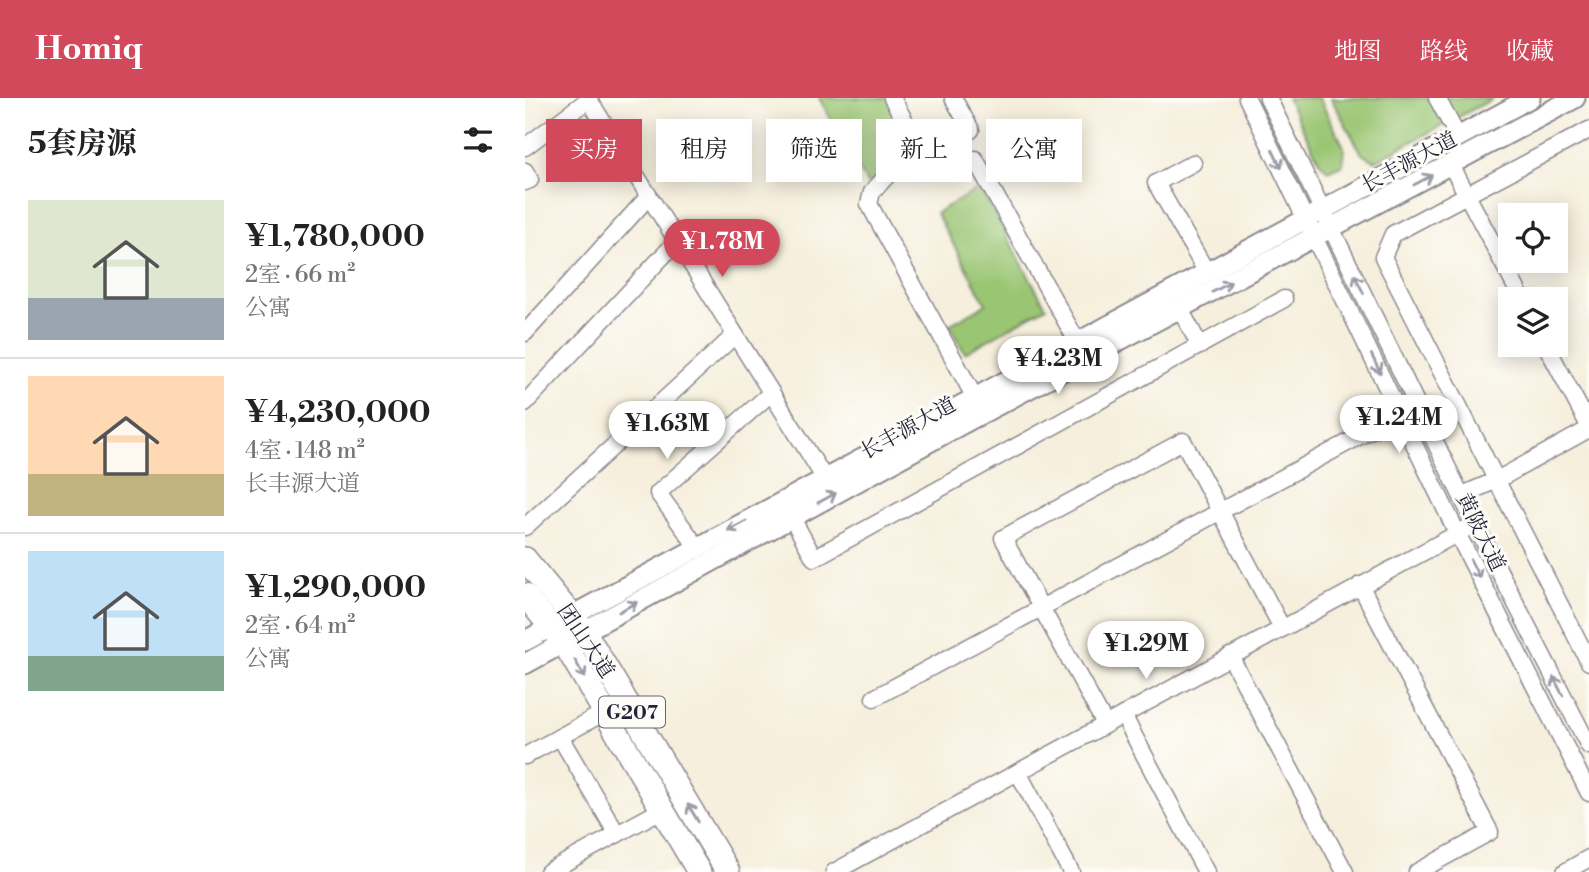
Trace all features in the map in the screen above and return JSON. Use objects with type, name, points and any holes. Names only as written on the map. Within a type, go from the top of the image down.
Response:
[{"type":"highway","name":"团山大道","points":[[525,559],[728,872]]},
{"type":"highway","name":"团山大道","points":[[525,595],[568,629],[605,712],[699,872]]},
{"type":"main road","name":"长丰源大道","points":[[525,641],[568,629],[792,517],[1180,309],[1458,137],[1530,98]]},
{"type":"main road","name":"长丰源大道","points":[[525,664],[568,629],[698,548],[975,398],[1207,273],[1451,166],[1575,98]]},
{"type":"street","points":[[525,147],[589,98],[825,479]]},
{"type":"street","points":[[892,98],[904,119]]},
{"type":"street","points":[[953,98],[965,119]]},
{"type":"street","name":"黄陂大道","points":[[1247,98],[1319,224],[1462,495],[1589,746]]},
{"type":"street","name":"黄陂大道","points":[[1269,98],[1319,224],[1457,533],[1589,793]]},
{"type":"street","points":[[1437,98],[1458,137]]},
{"type":"street","points":[[1589,130],[1393,234],[1383,257],[1589,662]]},
{"type":"street","points":[[975,159],[1078,343]]},
{"type":"street","points":[[1193,163],[1156,183],[1207,273]]},
{"type":"street","points":[[1451,166],[1516,287]]},
{"type":"street","points":[[525,171],[530,180],[525,182]]},
{"type":"street","points":[[881,182],[872,192],[869,204],[975,398]]},
{"type":"street","points":[[525,333],[649,196]]},
{"type":"street","points":[[525,403],[677,241]]},
{"type":"street","points":[[792,517],[814,558],[1284,299]]},
{"type":"street","points":[[1180,309],[1200,346]]},
{"type":"street","points":[[525,527],[735,335]]},
{"type":"street","points":[[1462,495],[1497,480],[1589,428],[1552,357]]},
{"type":"street","points":[[698,548],[658,493],[771,393]]},
{"type":"street","points":[[874,698],[1040,606],[1373,429]]},
{"type":"street","points":[[1105,724],[1003,538],[1183,441],[1282,628]]},
{"type":"street","points":[[834,872],[1475,524]]},
{"type":"street","points":[[1360,585],[1490,832],[1417,872]]},
{"type":"street","points":[[1230,656],[1345,872]]},
{"type":"street","points":[[525,756],[605,712]]},
{"type":"street","points":[[1123,715],[1206,872]]},
{"type":"street","points":[[560,737],[617,834]]},
{"type":"street","points":[[1018,772],[1072,872]]},
{"type":"street","points":[[548,872],[663,809]]},
{"type":"street","points":[[1565,872],[1589,858]]},
{"type":"green space","points":[[819,98],[892,98],[904,119],[876,119],[876,182],[881,182],[872,192],[862,174],[862,119],[831,119]]},
{"type":"green space","points":[[1287,98],[1319,98],[1344,147],[1343,164],[1328,171],[1319,161]]},
{"type":"green space","points":[[1331,98],[1494,98],[1375,161],[1362,154]]},
{"type":"green space","points":[[980,188],[1046,307],[965,353],[949,325],[986,304],[936,213]]}]
